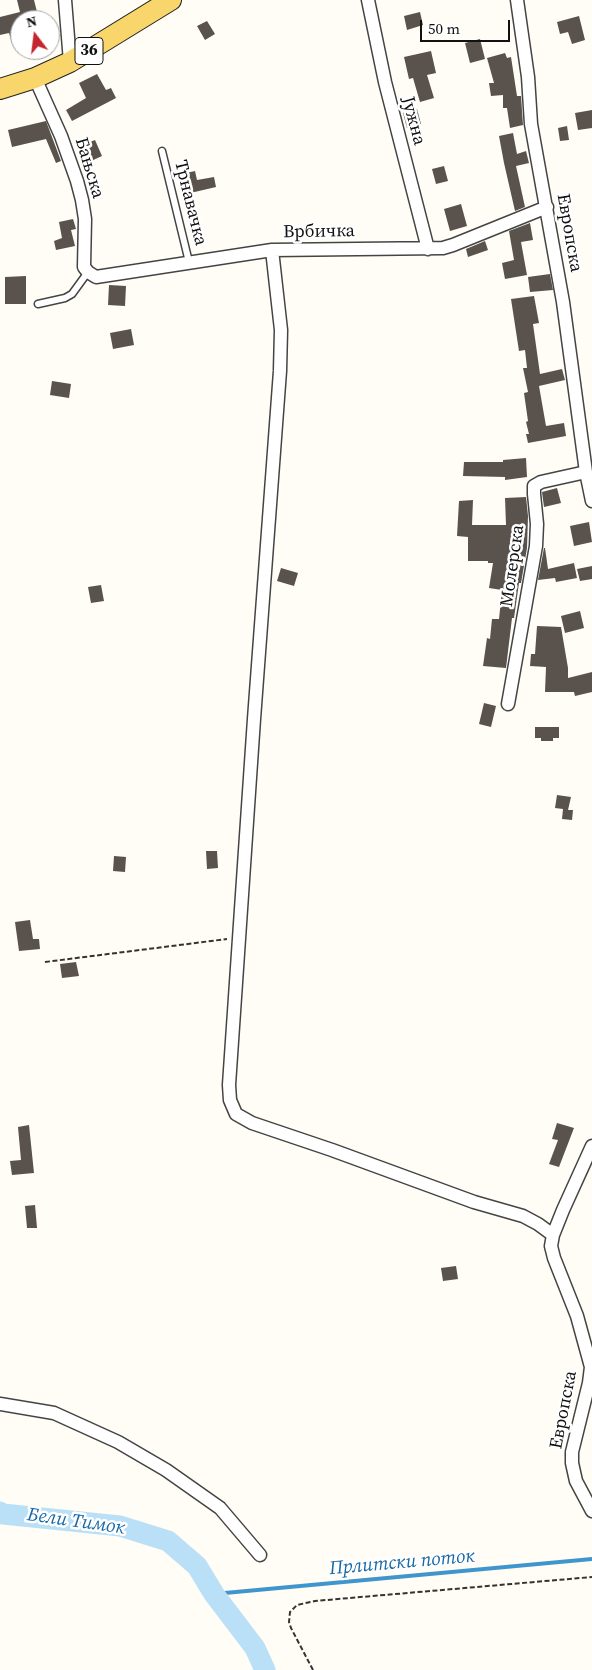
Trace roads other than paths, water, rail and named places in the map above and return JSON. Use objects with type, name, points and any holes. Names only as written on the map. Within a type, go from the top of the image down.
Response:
[{"type":"main road","name":"36","points":[[0,89],[35,78],[70,62],[171,0]]},
{"type":"street","points":[[65,0],[70,62]]},
{"type":"street","name":"Јужна","points":[[368,0],[385,82],[428,249]]},
{"type":"street","name":"Европска","points":[[517,0],[528,77],[531,124],[563,302],[586,472],[592,501]]},
{"type":"street","name":"Бањска","points":[[35,78],[61,136],[80,190],[85,220],[84,267],[88,272]]},
{"type":"street","name":"Врбичка","points":[[88,272],[100,277],[272,250],[428,249],[453,245],[547,208]]},
{"type":"street","points":[[272,250],[281,330],[280,371],[239,938],[229,1085],[230,1100],[236,1114],[252,1123],[474,1202],[523,1216],[553,1235]]},
{"type":"street","name":"Молерска","points":[[508,704],[537,540],[534,486],[540,482],[586,472]]},
{"type":"street","name":"Европска","points":[[592,1146],[553,1235],[551,1246],[576,1316],[591,1367],[589,1383],[572,1452],[572,1463],[576,1481],[592,1511]]},
{"type":"street","points":[[0,1404],[54,1413],[118,1442],[166,1470],[220,1508],[260,1555]]},
{"type":"lane","name":"Трнавачка","points":[[162,150],[189,262]]},
{"type":"lane","points":[[38,304],[65,298],[72,294],[88,272]]},
{"type":"waterway","name":"Бели Тимок","points":[[0,1512],[3,1514],[120,1526],[168,1541],[197,1566],[214,1594],[255,1648],[265,1670]]},
{"type":"waterway","name":"Прлитски поток","points":[[214,1594],[592,1559]]}]
